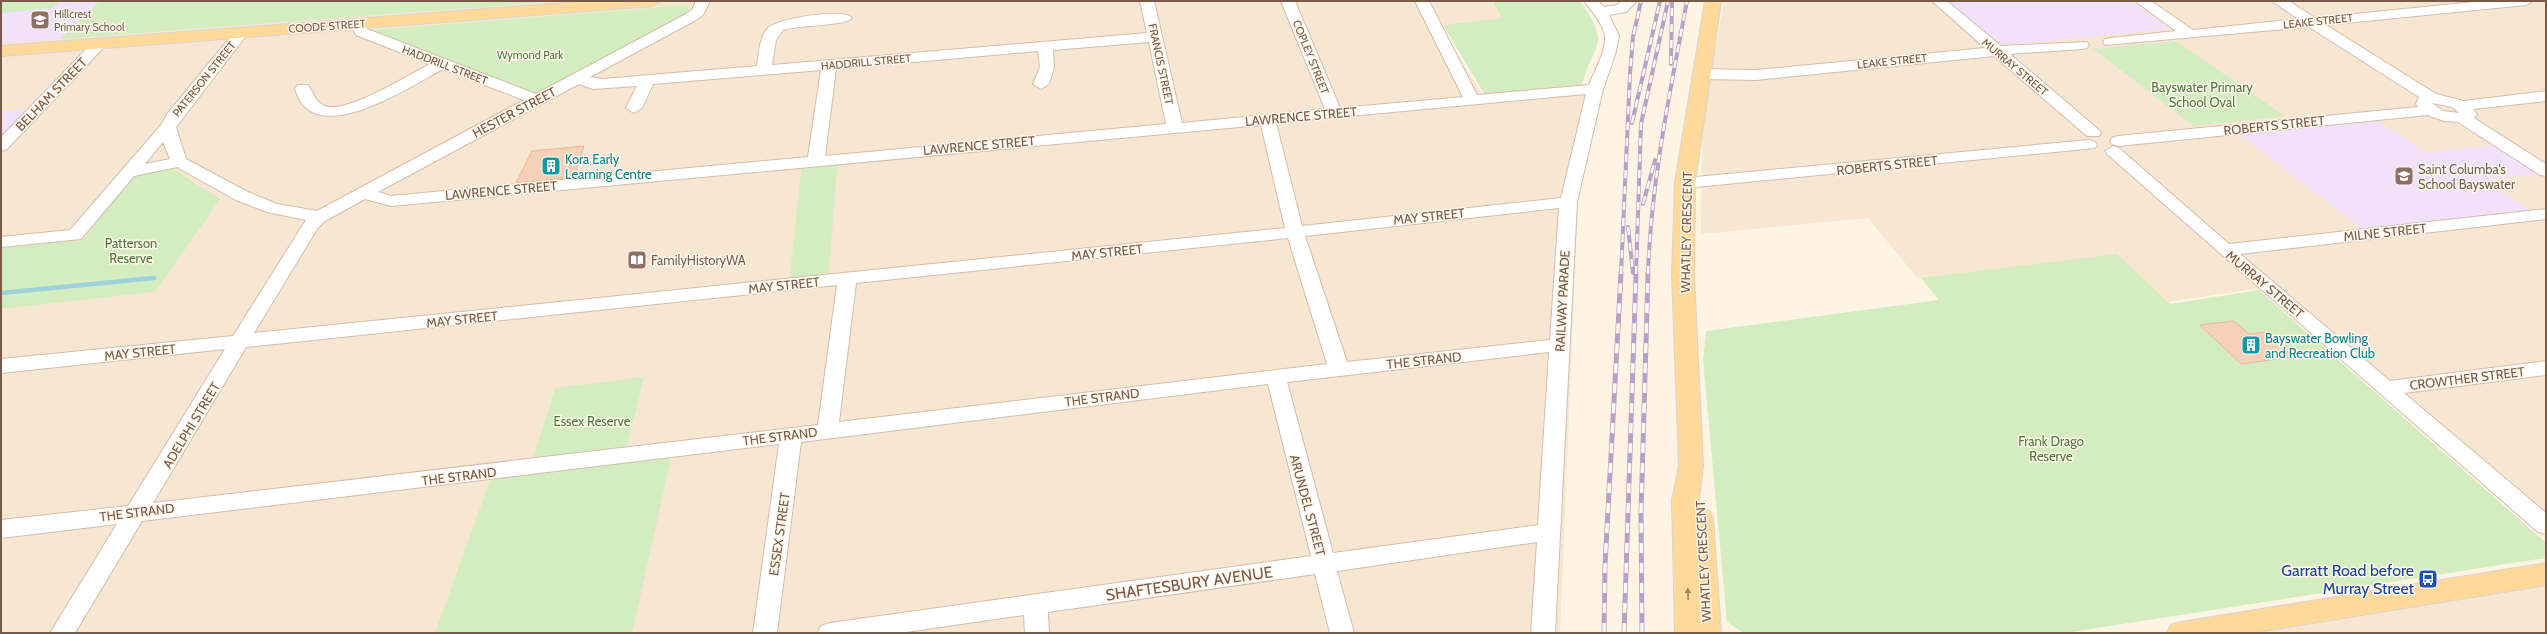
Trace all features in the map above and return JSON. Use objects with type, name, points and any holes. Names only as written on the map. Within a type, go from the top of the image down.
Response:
[{"type":"main road","name":"COODE STREET","points":[[1,50],[653,1]]},
{"type":"main road","name":"WHATLEY CRESCENT","points":[[1703,632],[1685,500],[1691,466],[1683,275],[1685,183],[1713,1]]},
{"type":"main road","points":[[2181,633],[2546,574]]},
{"type":"street","name":"HESTER STREET","points":[[319,217],[691,17],[698,12],[703,1]]},
{"type":"street","name":"FRANCIS STREET","points":[[1147,1],[1174,127]]},
{"type":"street","name":"COPLEY STREET","points":[[1288,1],[1334,113]]},
{"type":"street","points":[[1422,1],[1472,100]]},
{"type":"street","name":"RAILWAY PARADE","points":[[1595,6],[1622,8],[1630,1]]},
{"type":"street","name":"MURRAY STREET","points":[[1939,1],[1996,51],[2091,139]]},
{"type":"street","points":[[2142,1],[2188,34]]},
{"type":"street","points":[[2279,1],[2312,22],[2449,117],[2462,112],[2546,96]]},
{"type":"street","points":[[2417,1],[2432,10]]},
{"type":"street","name":"LEAKE STREET","points":[[2110,42],[2526,1]]},
{"type":"street","name":"RAILWAY PARADE","points":[[1544,633],[1548,532],[1568,202],[1595,89],[1608,55],[1612,36],[1595,6]]},
{"type":"street","points":[[764,71],[772,32],[778,26],[797,22],[845,18]]},
{"type":"street","name":"HADDRILL STREET","points":[[357,24],[361,32],[537,100]]},
{"type":"street","name":"PATERSON STREET","points":[[1,242],[75,234],[168,127],[174,116],[242,32]]},
{"type":"street","name":"HADDRILL STREET","points":[[578,78],[597,84],[1155,38]]},
{"type":"street","name":"BELHAM STREET","points":[[1,146],[100,43]]},
{"type":"street","name":"LEAKE STREET","points":[[1702,74],[1756,76],[1996,51],[2082,45]]},
{"type":"street","points":[[1042,84],[1047,67],[1045,47]]},
{"type":"street","points":[[303,88],[304,96],[313,106],[326,112],[335,112],[358,105],[441,64]]},
{"type":"street","points":[[816,160],[830,65]]},
{"type":"street","points":[[634,108],[647,80]]},
{"type":"street","name":"LAWRENCE STREET","points":[[364,193],[382,200],[391,201],[816,160],[1595,89]]},
{"type":"street","name":"ROBERTS STREET","points":[[1685,183],[2091,139],[2101,150],[2116,146],[2430,104]]},
{"type":"street","points":[[2462,112],[2546,171]]},
{"type":"street","points":[[1267,119],[1295,232],[1339,369]]},
{"type":"street","name":"PATERSON STREET","points":[[168,127],[169,136],[179,162]]},
{"type":"street","name":"MURRAY STREET","points":[[2116,146],[2225,250],[2389,388],[2546,526]]},
{"type":"street","points":[[127,173],[179,162],[242,196],[273,208],[319,217]]},
{"type":"street","name":"MAY STREET","points":[[1,366],[847,279],[1568,202]]},
{"type":"street","name":"MILNE STREET","points":[[2225,250],[2546,214]]},
{"type":"street","name":"ADELPHI STREET","points":[[62,633],[138,512],[310,226],[319,217]]},
{"type":"street","points":[[828,430],[847,279]]},
{"type":"street","name":"THE STRAND","points":[[1,529],[493,472],[792,434],[1339,369],[1559,345]]},
{"type":"street","name":"CROWTHER STREET","points":[[2389,388],[2546,368]]},
{"type":"street","name":"ARUNDEL STREET","points":[[1276,377],[1342,633]]},
{"type":"street","name":"ESSEX STREET","points":[[765,633],[792,434]]},
{"type":"street","name":"SHAFTESBURY AVENUE","points":[[830,633],[1324,565],[1548,532]]},
{"type":"street","points":[[1036,604],[1037,633]]},
{"type":"shaded area","points":[[1,1],[1498,1],[1492,2],[1503,18],[1439,25],[1483,96],[1598,86],[1578,198],[1560,633],[1,633]]},
{"type":"shaded area","name":"Hillcrest Primary School","points":[[1,1],[100,1],[60,39],[1,43]]},
{"type":"shaded area","points":[[1724,1],[2546,1],[2546,532],[2261,288],[2168,302],[2116,255],[1918,279],[1868,218],[1701,234],[1703,117]]},
{"type":"shaded area","points":[[1946,1],[2131,1],[2171,29],[2000,46]]},
{"type":"shaded area","points":[[38,108],[1,146],[1,111]]},
{"type":"shaded area","name":"Saint Columba's School Bayswater","points":[[2370,116],[2426,153],[2504,144],[2546,173],[2483,180],[2537,215],[2368,234],[2234,130]]},
{"type":"shaded area","points":[[2546,567],[2546,633],[2180,633]]},
{"type":"green space","points":[[1,1],[60,1],[53,8],[1,13]]},
{"type":"green space","points":[[100,1],[562,1],[60,39]]},
{"type":"green space","points":[[1580,1],[1596,27],[1598,36],[1598,43],[1582,85],[1485,95],[1443,25],[1502,18],[1493,2]]},
{"type":"green space","name":"Wymond Park","points":[[688,5],[689,9],[681,18],[538,94],[524,94],[367,34],[372,30]]},
{"type":"green space","name":"Bayswater Primary School Oval","points":[[2176,41],[2285,116],[2194,126],[2093,49]]},
{"type":"green space","points":[[838,158],[828,281],[789,285],[802,162]]},
{"type":"green space","name":"Patterson Reserve","points":[[170,167],[220,199],[155,292],[1,309],[1,247],[83,240],[131,176]]},
{"type":"green space","name":"Frank Drago Reserve","points":[[2117,254],[2170,304],[2259,290],[2546,543],[2546,558],[2065,633],[1744,633],[1727,622],[1703,360],[1706,331],[1939,300],[1921,278]]},
{"type":"green space","name":"Essex Reserve","points":[[644,377],[625,455],[673,449],[632,633],[435,633],[493,472],[531,467],[555,388]]},
{"type":"building","name":"Kora Early Learning Centre","points":[[584,146],[574,177],[516,183],[532,151]]},
{"type":"building","name":"Bayswater Bowling and Recreation Club","points":[[2234,321],[2249,334],[2266,332],[2293,357],[2241,364],[2200,325]]},
{"type":"waterway","points":[[1,293],[154,278]]},
{"type":"railway","points":[[1621,274],[1630,74],[1633,37],[1641,1]]},
{"type":"railway","points":[[1632,123],[1660,1]]},
{"type":"railway","points":[[1636,274],[1641,124],[1668,1]]},
{"type":"railway","points":[[1671,64],[1672,1]]},
{"type":"railway","points":[[1648,274],[1657,171],[1687,1]]},
{"type":"railway","points":[[1643,204],[1655,160]]},
{"type":"railway","points":[[1628,227],[1633,273]]},
{"type":"railway","points":[[1604,633],[1605,565],[1621,273]]},
{"type":"railway","points":[[1624,633],[1636,273]]},
{"type":"railway","points":[[1642,633],[1641,514],[1648,273]]},
{"type":"place","name":"Hillcrest Primary School","points":[[40,20]]},
{"type":"place","name":"Kora Early Learning Centre","points":[[551,166]]},
{"type":"place","name":"Saint Columba's School Bayswater","points":[[2404,176]]},
{"type":"place","name":"FamilyHistoryWA","points":[[637,260]]},
{"type":"place","name":"Bayswater Bowling and Recreation Club","points":[[2251,345]]},
{"type":"place","name":"Garratt Road before Murray Street","points":[[2428,579]]}]
